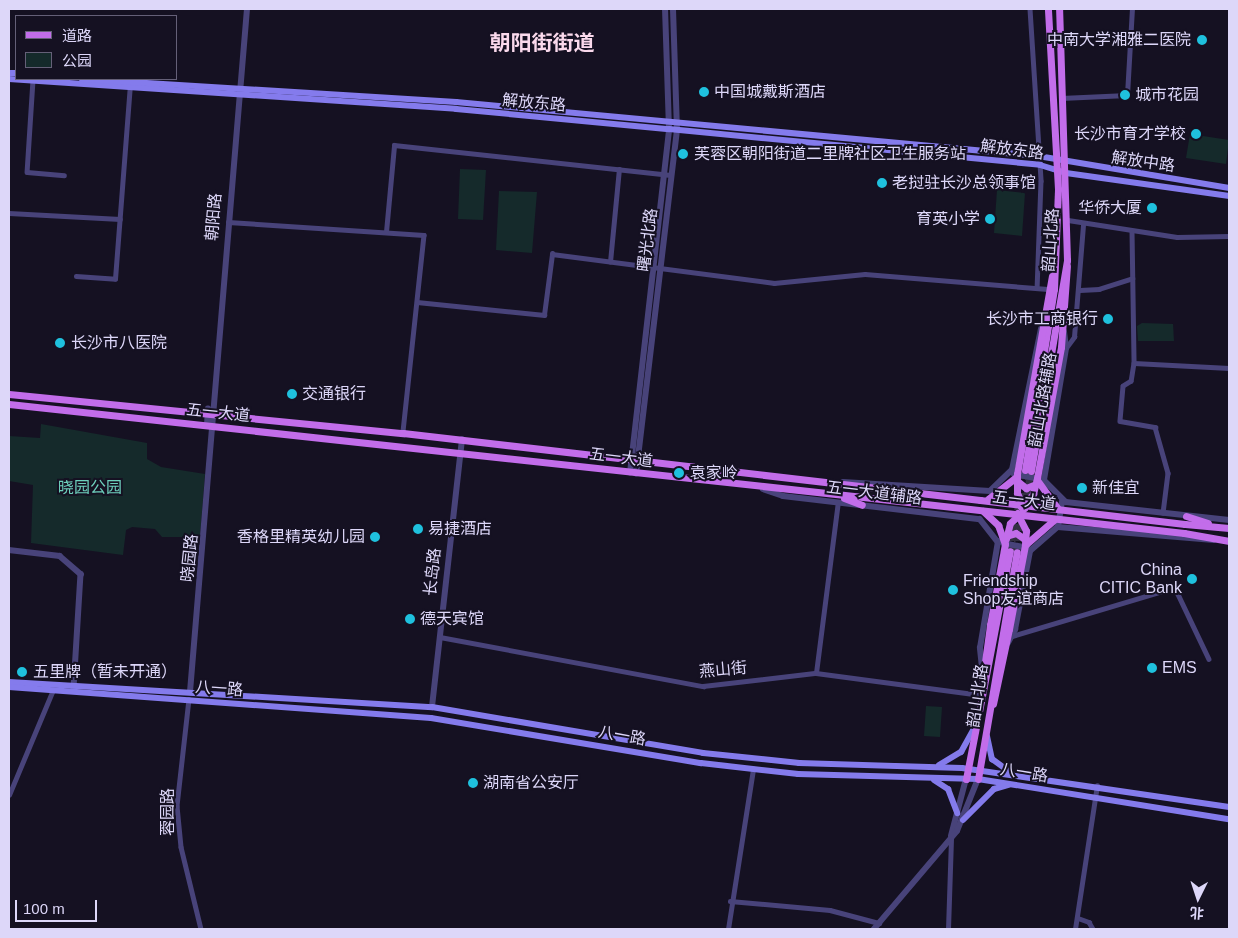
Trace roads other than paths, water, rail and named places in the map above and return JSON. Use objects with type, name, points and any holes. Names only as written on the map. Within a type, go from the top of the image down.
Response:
[{"type":"main road","name":"韶山北路","points":[[1048,9],[1053,160],[1055,170],[1054,271],[1047,346],[1028,471],[1067,260],[1068,220],[1061,98],[1059,9]]},
{"type":"main road","name":"解放东路","points":[[9,80],[238,91],[669,126],[1040,165],[1055,170]]},
{"type":"main road","name":"解放东路","points":[[89,80],[130,86]]},
{"type":"main road","name":"解放东路","points":[[678,127],[1038,156],[1053,160]]},
{"type":"main road","name":"解放中路","points":[[1053,160],[1064,164],[1229,188]]},
{"type":"main road","name":"解放中路","points":[[1055,170],[1229,196]]},
{"type":"main road","points":[[981,695],[982,669],[1003,540],[1017,512],[1024,508],[1039,481],[1063,348],[1067,260]]},
{"type":"main road","points":[[1038,518],[1024,508],[1015,476],[1041,345],[1048,289],[1054,271]]},
{"type":"main road","name":"五一大道","points":[[10,394],[403,433],[837,482],[864,488],[1004,502],[1024,508],[1229,528]]},
{"type":"main road","name":"五一大道","points":[[9,406],[633,473],[837,499],[1007,513],[1017,512],[1058,524],[1184,533],[1229,541]]},
{"type":"main road","points":[[1015,476],[1026,488],[1039,481]]},
{"type":"main road","points":[[980,500],[997,496],[1015,476]]},
{"type":"main road","points":[[1039,481],[1042,494],[1060,511]]},
{"type":"main road","points":[[991,711],[1011,632],[1027,544],[1017,512],[1004,502]]},
{"type":"main road","points":[[978,510],[994,521],[1003,540]]},
{"type":"main road","points":[[1186,516],[1221,527]]},
{"type":"main road","points":[[1027,544],[1058,524]]},
{"type":"main road","points":[[1003,540],[1016,533],[1027,544]]},
{"type":"main road","name":"韶山北路","points":[[966,779],[981,695],[1014,551],[991,711],[978,780]]},
{"type":"main road","name":"八一路","points":[[9,682],[74,688],[190,692],[432,707],[703,753],[799,764],[968,768],[1016,776],[1097,785],[1229,807]]},
{"type":"main road","name":"八一路","points":[[9,687],[431,718],[753,769],[978,780],[1229,819]]},
{"type":"main road","points":[[932,766],[961,752],[977,723]]},
{"type":"main road","points":[[987,736],[995,764],[1016,776]]},
{"type":"main road","points":[[930,779],[948,789],[957,812]]},
{"type":"main road","points":[[963,820],[994,789],[1010,785]]},
{"type":"street","name":"朝阳路","points":[[216,427],[210,413],[246,9]]},
{"type":"street","name":"曙光北路","points":[[633,473],[667,174],[669,126],[665,9]]},
{"type":"street","name":"曙光北路","points":[[667,174],[678,127],[673,9]]},
{"type":"street","points":[[1030,9],[1040,165],[1037,288]]},
{"type":"street","points":[[1061,98],[1127,95],[1132,9]]},
{"type":"street","points":[[33,80],[27,172],[64,175]]},
{"type":"street","points":[[76,276],[115,279],[130,86]]},
{"type":"street","name":"朝阳路","points":[[207,426],[210,413],[228,222],[238,91]]},
{"type":"street","points":[[386,232],[394,146],[667,174]]},
{"type":"street","points":[[610,262],[619,169]]},
{"type":"street","points":[[9,213],[120,220]]},
{"type":"street","points":[[1068,220],[1083,224],[1177,237],[1229,236]]},
{"type":"street","points":[[228,222],[424,234],[403,433]]},
{"type":"street","points":[[1063,348],[1074,337],[1080,290],[1083,224]]},
{"type":"street","points":[[1132,231],[1134,363],[1131,381],[1123,386],[1120,421],[1156,428],[1168,473],[1163,513]]},
{"type":"street","points":[[417,302],[544,315],[552,254],[774,284],[865,274],[1048,289]]},
{"type":"street","points":[[1080,290],[1099,289],[1132,278]]},
{"type":"street","name":"韶山北路辅路","points":[[1015,476],[1035,344],[1043,322]]},
{"type":"street","points":[[1134,363],[1229,368]]},
{"type":"street","points":[[9,406],[10,394]]},
{"type":"street","name":"晓园路","points":[[190,692],[216,427]]},
{"type":"street","name":"长岛路","points":[[432,707],[462,440]]},
{"type":"street","points":[[1027,544],[1003,540],[983,521],[986,492],[1015,476],[1039,481],[1062,501],[1229,520]]},
{"type":"street","name":"五一大道辅路","points":[[837,482],[864,480],[986,492]]},
{"type":"street","points":[[816,673],[837,499]]},
{"type":"street","name":"五一大道辅路","points":[[863,501],[983,521]]},
{"type":"street","points":[[1062,501],[1058,524],[1183,541],[1220,540]]},
{"type":"street","points":[[982,669],[980,648],[1003,540]]},
{"type":"street","points":[[9,550],[60,556],[82,574],[74,688]]},
{"type":"street","points":[[1011,632],[1170,589],[1177,592],[1209,659]]},
{"type":"street","name":"燕山街","points":[[440,637],[703,686],[816,673],[981,695]]},
{"type":"street","points":[[9,795],[53,690]]},
{"type":"street","name":"蓉园路","points":[[190,692],[177,806],[181,847],[201,929]]},
{"type":"street","points":[[728,929],[730,901],[753,769]]},
{"type":"street","name":"韶山北路","points":[[951,838],[966,779]]},
{"type":"street","name":"韶山北路","points":[[874,929],[951,838],[963,820],[978,780]]},
{"type":"street","points":[[1076,929],[1097,785]]},
{"type":"street","points":[[948,929],[951,838]]},
{"type":"street","points":[[730,901],[830,910],[879,923]]},
{"type":"street","points":[[1078,918],[1089,922],[1093,929]]},
{"type":"tunnel","points":[[1010,551],[1025,471]]},
{"type":"tunnel","points":[[1025,505],[1031,471]]},
{"type":"tunnel","points":[[1017,551],[1022,520]]},
{"type":"place","name":"中南大学湘雅二医院","points":[[1202,40]]},
{"type":"place","name":"中国城戴斯酒店","points":[[704,92]]},
{"type":"place","name":"城市花园","points":[[1125,95]]},
{"type":"place","name":"长沙市育才学校","points":[[1196,134]]},
{"type":"place","name":"芙蓉区朝阳街道二里牌社区卫生服务站","points":[[683,154]]},
{"type":"place","name":"老挝驻长沙总领事馆","points":[[882,183]]},
{"type":"place","name":"华侨大厦","points":[[1152,208]]},
{"type":"place","name":"育英小学","points":[[990,219]]},
{"type":"place","name":"长沙市工商银行","points":[[1108,319]]},
{"type":"place","name":"长沙市八医院","points":[[60,343]]},
{"type":"place","name":"交通银行","points":[[292,394]]},
{"type":"place","name":"袁家岭","points":[[679,473]]},
{"type":"place","name":"新佳宜","points":[[1082,488]]},
{"type":"place","name":"易捷酒店","points":[[418,529]]},
{"type":"place","name":"香格里精英幼儿园","points":[[375,537]]},
{"type":"place","name":"China CITIC Bank","points":[[1192,579]]},
{"type":"place","name":"Friendship Shop友谊商店","points":[[953,590]]},
{"type":"place","name":"德天宾馆","points":[[410,619]]},
{"type":"place","name":"EMS","points":[[1152,668]]},
{"type":"place","name":"五里牌（暂未开通）","points":[[22,672]]},
{"type":"place","name":"湖南省公安厅","points":[[473,783]]},
{"type":"district","name":"朝阳街街道","points":[[542,43]]},
{"type":"park label","name":"晓园公园","points":[[90,488]]}]
